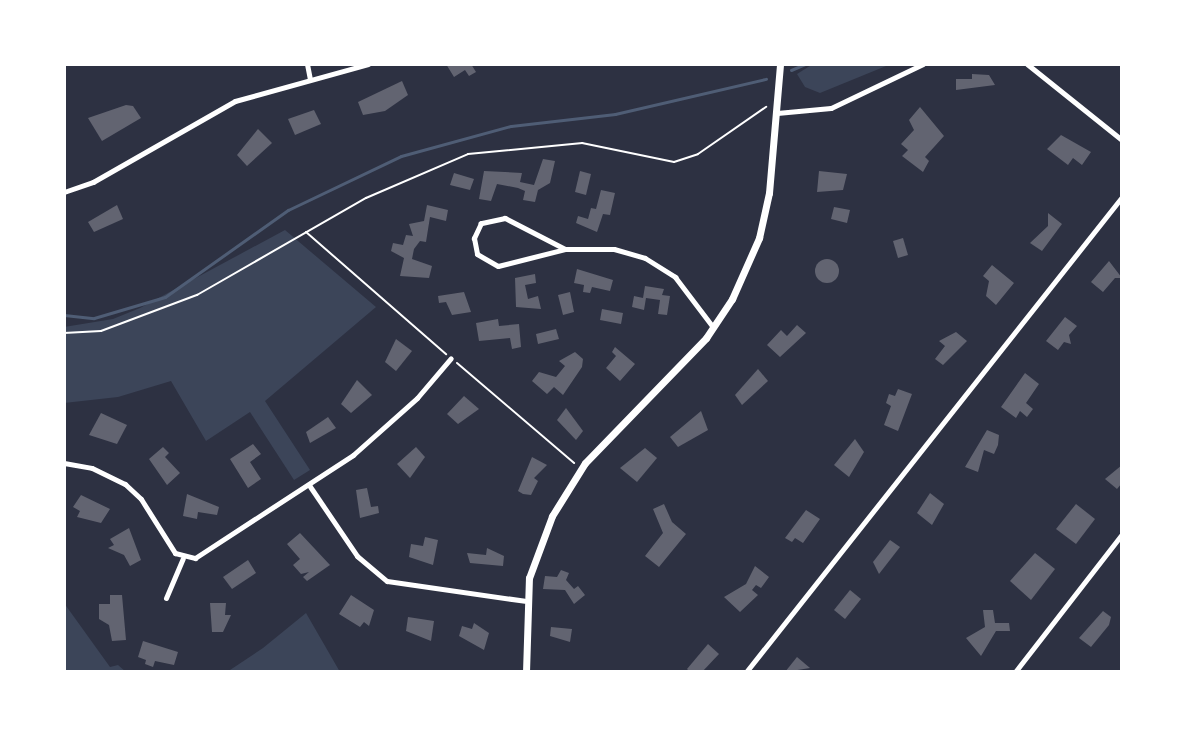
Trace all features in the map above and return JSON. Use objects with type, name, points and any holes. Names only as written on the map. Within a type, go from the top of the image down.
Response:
[{"type":"street","points":[[307,64],[310,79]]},
{"type":"street","points":[[64,192],[93,182],[235,101],[368,64]]},
{"type":"street","points":[[526,672],[525,601],[546,528],[581,469],[713,327],[759,238],[777,113],[780,64]]},
{"type":"street","points":[[777,113],[831,108],[923,64]]},
{"type":"street","points":[[1027,64],[1122,140]]},
{"type":"street","points":[[746,672],[1122,197]]},
{"type":"street","points":[[565,249],[505,218],[481,223],[474,238],[477,254],[498,266],[565,249],[614,249],[645,258],[675,277],[713,327]]},
{"type":"street","points":[[183,558],[195,558],[222,543],[375,438],[451,358]]},
{"type":"street","points":[[64,463],[92,468],[125,484],[183,558]]},
{"type":"street","points":[[309,485],[357,556],[387,581],[525,601]]},
{"type":"street","points":[[1015,672],[1122,534]]},
{"type":"street","points":[[166,598],[183,558]]},
{"type":"path","points":[[64,333],[101,331],[141,319],[197,295],[305,231],[468,154],[582,143],[674,162],[698,154],[767,106]]},
{"type":"path","points":[[305,231],[581,469]]},
{"type":"shaded area","points":[[813,64],[891,64],[820,93],[805,87],[797,74]]},
{"type":"shaded area","points":[[285,230],[376,307],[265,401],[310,470],[294,480],[250,412],[206,441],[171,381],[118,397],[64,403],[64,327],[113,319],[140,308]]},
{"type":"shaded area","points":[[64,603],[110,667],[118,665],[126,672],[64,672]]},
{"type":"shaded area","points":[[306,613],[340,672],[227,672],[263,648]]},
{"type":"building","points":[[446,64],[471,64],[476,72],[469,76],[465,70],[454,77]]},
{"type":"building","points":[[972,74],[989,75],[995,85],[956,90],[956,79],[972,79]]},
{"type":"building","points":[[402,81],[408,95],[385,111],[363,115],[358,102]]},
{"type":"building","points":[[126,105],[133,106],[141,118],[102,141],[88,118]]},
{"type":"building","points":[[920,107],[944,136],[925,157],[929,161],[923,172],[902,156],[908,150],[901,144],[914,130],[909,120]]},
{"type":"building","points":[[314,110],[321,124],[295,135],[288,119]]},
{"type":"building","points":[[258,129],[272,143],[247,166],[237,155]]},
{"type":"building","points":[[1061,135],[1091,152],[1082,165],[1073,158],[1068,165],[1047,149]]},
{"type":"building","points":[[543,159],[555,161],[550,183],[538,190],[535,202],[523,200],[525,191],[497,184],[491,201],[479,199],[484,171],[522,173],[520,182],[534,185]]},
{"type":"building","points":[[580,171],[591,174],[586,195],[575,192]]},
{"type":"building","points":[[819,171],[847,174],[843,190],[817,192]]},
{"type":"building","points":[[454,173],[474,179],[470,190],[450,185]]},
{"type":"building","points":[[601,190],[615,193],[610,215],[603,214],[597,232],[576,223],[578,216],[588,219],[591,208],[596,209]]},
{"type":"building","points":[[117,205],[123,219],[94,232],[88,222]]},
{"type":"building","points":[[427,205],[448,210],[446,221],[430,217],[426,242],[420,241],[414,249],[412,259],[432,266],[429,278],[400,276],[404,258],[391,251],[393,243],[403,245],[406,235],[413,236],[409,224],[424,221]]},
{"type":"building","points":[[834,207],[850,210],[847,223],[831,219]]},
{"type":"building","points":[[1048,213],[1062,224],[1042,251],[1030,243],[1048,226]]},
{"type":"building","points":[[903,238],[908,255],[898,258],[893,241]]},
{"type":"building","points":[[827,259],[835,263],[839,271],[835,279],[827,283],[819,279],[815,271],[819,263]]},
{"type":"building","points":[[1109,261],[1122,278],[1115,278],[1103,292],[1091,282]]},
{"type":"building","points":[[992,265],[1014,283],[996,305],[986,296],[989,281],[983,276]]},
{"type":"building","points":[[577,269],[613,280],[610,291],[592,287],[590,293],[583,292],[584,285],[574,283]]},
{"type":"building","points":[[535,274],[536,283],[525,285],[528,299],[538,296],[541,309],[516,307],[515,278]]},
{"type":"building","points":[[645,286],[664,289],[662,295],[670,296],[667,315],[658,314],[660,300],[646,298],[644,310],[632,307],[634,296],[643,298]]},
{"type":"building","points":[[464,292],[471,312],[452,315],[446,302],[439,303],[438,296]]},
{"type":"building","points":[[570,292],[574,312],[563,315],[558,295]]},
{"type":"building","points":[[602,309],[623,313],[621,324],[600,320]]},
{"type":"building","points":[[1065,317],[1077,326],[1069,335],[1071,344],[1064,342],[1058,350],[1046,341]]},
{"type":"building","points":[[498,319],[499,326],[519,324],[521,347],[512,349],[510,338],[479,341],[476,323]]},
{"type":"building","points":[[797,325],[806,333],[780,357],[767,345],[781,330],[787,336]]},
{"type":"building","points":[[556,329],[559,339],[538,344],[536,334]]},
{"type":"building","points":[[956,332],[967,341],[943,365],[935,359],[945,346],[939,341]]},
{"type":"building","points":[[396,339],[412,351],[396,371],[385,362]]},
{"type":"building","points":[[615,347],[635,364],[620,381],[606,368],[616,356],[612,352]]},
{"type":"building","points":[[575,352],[583,359],[582,367],[563,395],[554,387],[547,394],[532,381],[539,372],[556,377],[565,366],[559,361]]},
{"type":"building","points":[[758,369],[768,381],[742,405],[735,395]]},
{"type":"building","points":[[1025,373],[1039,384],[1026,403],[1033,409],[1027,417],[1020,411],[1016,418],[1001,407]]},
{"type":"building","points":[[357,380],[372,395],[351,413],[341,404]]},
{"type":"building","points":[[898,389],[912,394],[898,431],[884,425],[891,406],[886,403],[889,394],[895,396]]},
{"type":"building","points":[[464,396],[479,409],[458,424],[447,414]]},
{"type":"building","points":[[566,408],[583,431],[576,440],[557,420]]},
{"type":"building","points":[[701,411],[708,430],[678,447],[670,437]]},
{"type":"building","points":[[101,413],[127,425],[117,444],[89,435]]},
{"type":"building","points":[[328,417],[336,428],[310,443],[306,432]]},
{"type":"building","points":[[987,430],[999,435],[994,454],[984,450],[978,472],[965,467]]},
{"type":"building","points":[[855,439],[864,452],[849,477],[834,465]]},
{"type":"building","points":[[253,444],[261,454],[250,462],[261,479],[248,488],[230,459]]},
{"type":"building","points":[[163,447],[169,453],[165,457],[180,473],[167,485],[149,459]]},
{"type":"building","points":[[416,447],[425,457],[410,478],[397,464]]},
{"type":"building","points":[[645,448],[657,458],[637,482],[620,468]]},
{"type":"building","points":[[532,457],[547,465],[534,478],[538,481],[531,495],[523,494],[518,491]]},
{"type":"building","points":[[1122,465],[1122,483],[1117,489],[1105,479]]},
{"type":"building","points":[[367,488],[371,507],[378,506],[379,513],[360,518],[356,490]]},
{"type":"building","points":[[930,493],[944,504],[932,525],[917,513]]},
{"type":"building","points":[[187,494],[219,507],[217,515],[198,512],[197,519],[183,516]]},
{"type":"building","points":[[81,495],[110,509],[101,523],[77,517],[80,511],[73,507]]},
{"type":"building","points":[[664,504],[672,522],[686,534],[659,567],[645,556],[663,533],[653,509]]},
{"type":"building","points":[[1076,504],[1095,519],[1076,544],[1056,529]]},
{"type":"building","points":[[806,510],[820,519],[803,543],[795,538],[792,542],[785,538]]},
{"type":"building","points":[[129,528],[141,560],[130,566],[124,555],[108,548],[114,545],[110,539]]},
{"type":"building","points":[[300,533],[330,565],[307,581],[303,577],[309,572],[301,574],[293,565],[300,559],[287,544]]},
{"type":"building","points":[[425,537],[438,540],[433,565],[409,557],[411,544],[423,546]]},
{"type":"building","points":[[890,540],[900,547],[879,574],[873,562]]},
{"type":"building","points":[[487,548],[504,556],[503,566],[470,563],[467,553],[486,555]]},
{"type":"building","points":[[1035,553],[1055,569],[1031,600],[1010,581]]},
{"type":"building","points":[[248,560],[256,573],[232,589],[223,577]]},
{"type":"building","points":[[755,566],[769,577],[761,588],[756,585],[752,590],[758,595],[740,612],[724,597],[746,584]]},
{"type":"building","points":[[561,570],[569,573],[566,580],[574,589],[578,586],[585,595],[574,604],[565,590],[543,589],[545,576],[557,577]]},
{"type":"building","points":[[850,590],[861,599],[845,619],[834,610]]},
{"type":"building","points":[[110,595],[122,595],[126,640],[112,641],[109,625],[99,619],[99,604],[110,604]]},
{"type":"building","points":[[351,595],[374,610],[369,626],[364,622],[360,627],[339,614]]},
{"type":"building","points":[[210,603],[226,603],[225,615],[231,615],[223,632],[212,632]]},
{"type":"building","points":[[983,610],[993,610],[995,623],[1009,623],[1010,631],[996,631],[981,656],[966,638],[985,627]]},
{"type":"building","points":[[1103,611],[1111,617],[1109,625],[1091,647],[1079,638]]},
{"type":"building","points":[[408,617],[434,621],[431,641],[406,631]]},
{"type":"building","points":[[474,623],[489,633],[484,650],[459,636],[462,626],[472,629]]},
{"type":"building","points":[[551,627],[572,629],[570,642],[550,636]]},
{"type":"building","points":[[143,641],[178,652],[174,665],[155,661],[153,667],[145,664],[146,660],[138,657]]},
{"type":"building","points":[[708,644],[719,654],[702,672],[690,672],[687,669]]},
{"type":"building","points":[[797,657],[810,668],[785,672]]},
{"type":"waterway","points":[[791,70],[805,64]]},
{"type":"waterway","points":[[64,315],[94,318],[165,297],[288,210],[401,156],[511,126],[615,114],[766,79]]}]
